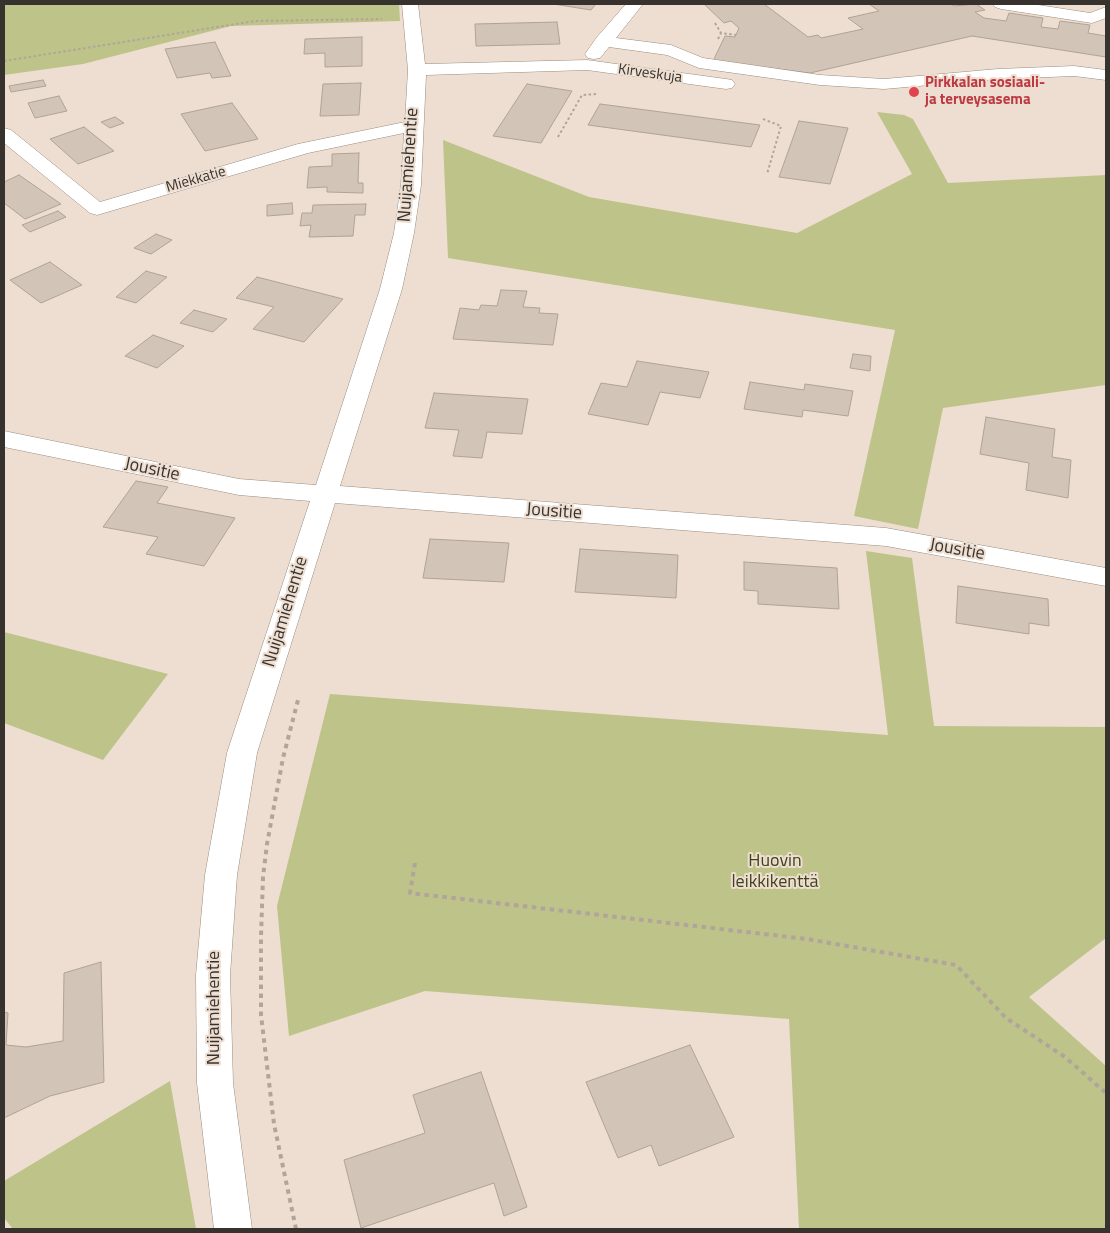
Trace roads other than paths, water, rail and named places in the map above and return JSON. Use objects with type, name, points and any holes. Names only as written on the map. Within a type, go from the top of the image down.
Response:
[{"type":"street","name":"Nuijamiehentie","points":[[233,1229],[215,1082],[214,974],[216,910],[220,875],[242,752],[323,495],[391,289],[404,233],[411,185],[416,70],[410,4]]},
{"type":"street","points":[[587,65],[603,41],[635,4]]},
{"type":"street","points":[[1000,4],[1092,18],[1106,12]]},
{"type":"street","points":[[1100,4],[1106,7]]},
{"type":"street","points":[[603,41],[672,50],[699,63],[820,80],[883,92]]},
{"type":"street","name":"Kirveskuja","points":[[416,70],[587,65],[742,86]]},
{"type":"street","points":[[762,89],[883,92],[998,74],[1064,71],[1106,75]]},
{"type":"street","name":"Miekkatie","points":[[4,134],[97,210],[305,148],[413,126]]},
{"type":"street","name":"Jousitie","points":[[4,439],[239,488],[886,537],[1106,577]]},
{"type":"place","name":"Pirkkalan sosiaali- ja terveysasema","points":[[914,92]]},
{"type":"park label","name":"Huovin leikkikenttä","points":[[775,872]]}]
